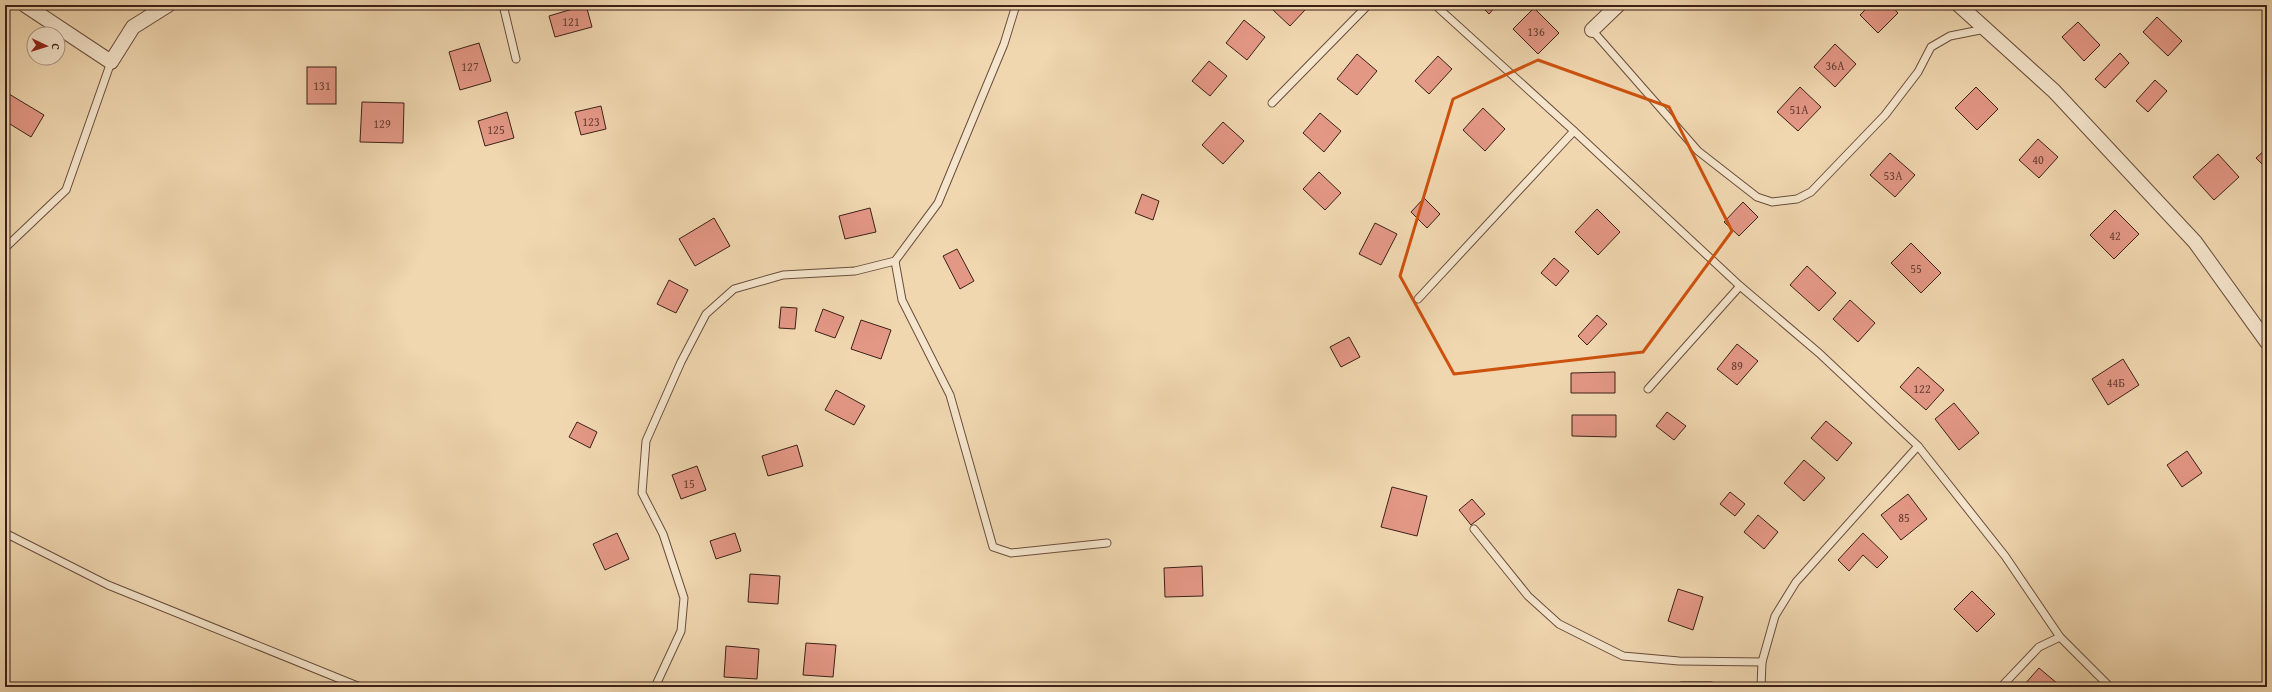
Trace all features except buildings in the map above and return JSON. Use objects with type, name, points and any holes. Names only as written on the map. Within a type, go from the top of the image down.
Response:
[{"type":"street","points":[[25,5],[111,62],[133,28],[168,5]]},
{"type":"street","points":[[1592,30],[1618,5]]},
{"type":"street","points":[[1959,5],[2054,90],[2196,242],[2267,342]]},
{"type":"lane","points":[[503,5],[516,59]]},
{"type":"lane","points":[[654,687],[682,631],[684,598],[663,534],[642,493],[646,441],[681,362],[706,314],[734,289],[783,275],[856,271],[895,261],[938,202],[1004,44],[1016,5]]},
{"type":"lane","points":[[1272,103],[1368,5]]},
{"type":"lane","points":[[1435,5],[1574,131],[1740,286],[1819,353],[1918,446],[2005,556],[2060,637],[2110,687]]},
{"type":"lane","points":[[1592,30],[1698,151],[1757,197],[1772,202],[1797,199],[1811,192],[1885,115],[1918,72],[1931,47],[1950,36],[1985,29]]},
{"type":"lane","points":[[5,248],[66,190],[111,62]]},
{"type":"lane","points":[[1418,299],[1574,131]]},
{"type":"lane","points":[[895,261],[902,300],[950,395],[993,547],[1011,553],[1107,543]]},
{"type":"lane","points":[[1648,389],[1740,286]]},
{"type":"lane","points":[[1761,687],[1762,662],[1776,616],[1796,582],[1918,446]]},
{"type":"lane","points":[[1474,529],[1528,596],[1559,624],[1623,656],[1678,661],[1762,662]]},
{"type":"lane","points":[[5,533],[108,585],[360,687]]},
{"type":"lane","points":[[2001,687],[2039,647],[2060,637]]},
{"type":"highlighted area","points":[[1538,60],[1669,107],[1732,231],[1643,352],[1454,374],[1400,276],[1453,99]]}]
